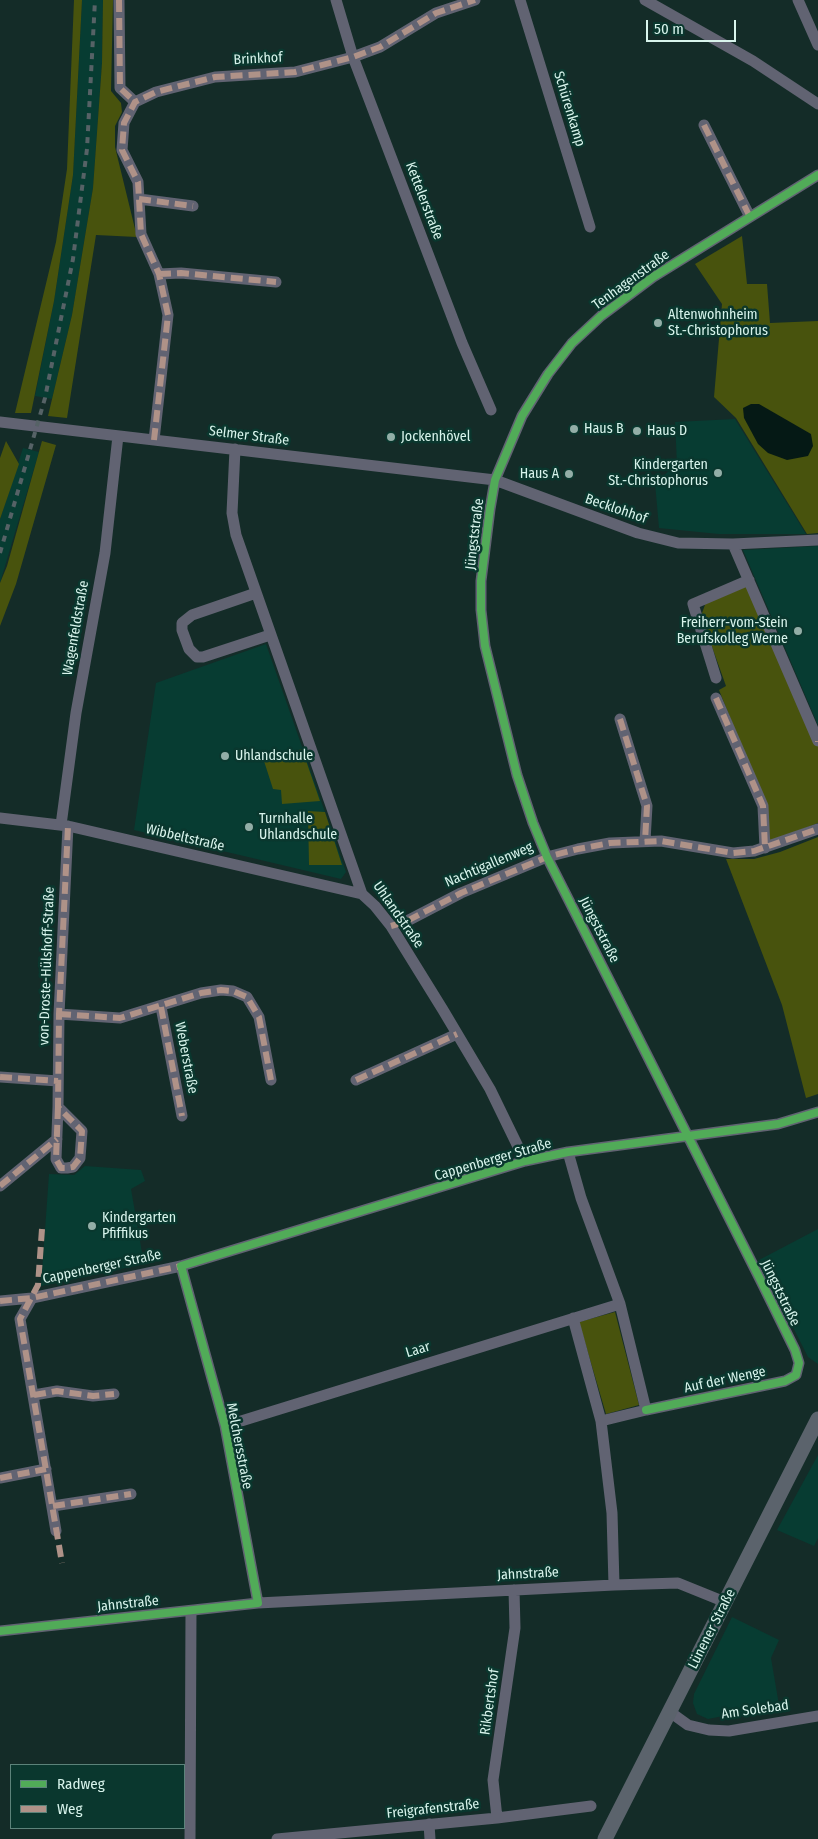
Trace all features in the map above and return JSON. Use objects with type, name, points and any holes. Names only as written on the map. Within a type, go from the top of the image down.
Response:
[{"type":"main road","name":"Lünener Straße","points":[[605,1839],[818,1419]]},
{"type":"street","points":[[119,0],[120,88],[135,102],[124,123],[122,150],[138,182],[141,234],[159,274],[168,315],[154,440]]},
{"type":"street","name":"Kettelerstraße","points":[[336,0],[352,57],[462,343],[491,410]]},
{"type":"street","name":"Brinkhof","points":[[135,102],[156,92],[215,77],[295,72],[352,57],[380,47],[436,13],[475,0]]},
{"type":"street","name":"Schürenkamp","points":[[520,0],[590,228]]},
{"type":"street","points":[[645,0],[753,61],[818,104]]},
{"type":"street","points":[[798,0],[818,45]]},
{"type":"street","points":[[704,125],[750,218]]},
{"type":"street","name":"Tenhagenstraße","points":[[495,480],[522,416],[548,374],[572,343],[626,296],[818,175]]},
{"type":"street","points":[[140,199],[193,206]]},
{"type":"street","points":[[159,274],[181,273],[276,282]]},
{"type":"street","name":"Selmer Straße","points":[[0,422],[495,480]]},
{"type":"street","name":"Wagenfeldstraße","points":[[64,826],[76,713],[105,553],[118,436]]},
{"type":"street","name":"Uhlandstraße","points":[[235,449],[232,513],[236,535],[362,894],[375,906],[391,926],[490,1088],[525,1162]]},
{"type":"street","name":"Becklohhof","points":[[495,480],[638,534],[678,543],[734,544],[818,540]]},
{"type":"street","name":"Jüngststraße","points":[[495,480],[481,581],[481,610],[484,637],[517,775],[547,857],[795,1350],[799,1364]]},
{"type":"street","points":[[734,544],[818,741]]},
{"type":"street","points":[[716,678],[693,604],[749,580]]},
{"type":"street","points":[[256,594],[192,615],[182,623],[182,630],[189,649],[197,657],[203,657],[270,635]]},
{"type":"street","points":[[716,698],[763,806],[765,848]]},
{"type":"street","points":[[620,719],[647,806],[645,841]]},
{"type":"street","name":"Wibbeltstraße","points":[[0,818],[64,826],[362,894]]},
{"type":"street","name":"von-Droste-Hülshoff-Straße","points":[[58,1108],[82,1131],[80,1158],[73,1167],[61,1168],[57,1164],[59,1014],[64,826]]},
{"type":"street","name":"Nachtigallenweg","points":[[409,920],[460,893],[547,857],[610,843],[645,841],[685,843],[733,852],[765,848],[818,829]]},
{"type":"street","name":"Weberstraße","points":[[59,1014],[120,1018],[201,993],[221,990],[233,991],[247,997],[259,1017],[271,1080]]},
{"type":"street","name":"Weberstraße","points":[[160,1007],[182,1116]]},
{"type":"street","points":[[356,1080],[457,1034]]},
{"type":"street","points":[[0,1077],[58,1081]]},
{"type":"street","name":"Cappenberger Straße","points":[[0,1301],[32,1298],[181,1266],[525,1162],[568,1152],[778,1124],[818,1112]]},
{"type":"street","points":[[0,1186],[57,1140]]},
{"type":"street","points":[[568,1152],[581,1198],[620,1304],[646,1410]]},
{"type":"street","name":"Melchersstraße","points":[[181,1266],[225,1426],[258,1603]]},
{"type":"street","points":[[32,1298],[20,1319],[56,1530]]},
{"type":"street","name":"Laar","points":[[225,1426],[620,1304]]},
{"type":"street","points":[[573,1318],[601,1421],[612,1513],[614,1585]]},
{"type":"street","name":"Auf der Wenge","points":[[601,1421],[785,1381],[796,1375],[799,1364]]},
{"type":"street","points":[[34,1395],[57,1391],[93,1396],[114,1394]]},
{"type":"street","points":[[0,1478],[46,1469]]},
{"type":"street","points":[[53,1506],[131,1494]]},
{"type":"street","name":"Jahnstraße","points":[[0,1631],[258,1603],[614,1585],[678,1583],[725,1602]]},
{"type":"street","name":"Rikbertshof","points":[[496,1818],[494,1780],[514,1628],[514,1590]]},
{"type":"street","points":[[190,1839],[191,1611]]},
{"type":"street","name":"Am Solebad","points":[[670,1712],[688,1725],[709,1730],[729,1731],[818,1716]]},
{"type":"street","name":"Freigrafenstraße","points":[[277,1839],[496,1818],[591,1806]]},
{"type":"street","points":[[429,1824],[430,1839]]},
{"type":"shaded area","points":[[82,0],[103,0],[102,63],[93,188],[72,315],[52,399],[35,396],[54,301],[73,175]]},
{"type":"shaded area","name":"Kindergarten St.-Christophorus","points":[[735,419],[806,534],[719,534],[659,528],[655,483],[677,464],[675,422]]},
{"type":"shaded area","points":[[23,448],[39,452],[0,583],[0,519]]},
{"type":"shaded area","name":"Freiherr-vom-Stein Berufskolleg Werne","points":[[818,546],[818,725],[743,550]]},
{"type":"shaded area","name":"Uhlandschule","points":[[266,644],[346,872],[341,879],[134,830],[156,683]]},
{"type":"shaded area","name":"Kindergarten Pfiffikus","points":[[85,1166],[141,1170],[145,1181],[131,1189],[144,1264],[41,1286],[49,1174],[74,1175]]},
{"type":"shaded area","points":[[818,1229],[818,1364],[808,1357],[759,1260]]},
{"type":"shaded area","points":[[818,1455],[818,1538],[814,1546],[777,1530]]},
{"type":"shaded area","points":[[732,1617],[779,1640],[771,1658],[779,1705],[708,1719],[697,1714],[693,1703],[694,1694]]},
{"type":"green space","points":[[74,0],[82,0],[73,175],[54,301],[31,413],[15,413],[56,242],[67,169]]},
{"type":"green space","points":[[103,0],[113,0],[111,91],[121,103],[122,112],[115,126],[115,147],[137,237],[96,235],[67,418],[48,416],[72,315],[93,188],[102,63]]},
{"type":"green space","points":[[742,236],[747,284],[767,284],[770,323],[818,321],[818,533],[807,534],[736,418],[714,397],[722,304],[695,264]]},
{"type":"green space","points":[[6,441],[19,464],[0,519],[0,458]]},
{"type":"green space","points":[[42,441],[56,445],[16,584],[0,626],[0,583],[7,566]]},
{"type":"green space","points":[[749,580],[818,742],[818,823],[769,842],[766,806],[719,690],[726,686],[701,616],[706,602]]},
{"type":"green space","points":[[302,749],[320,801],[282,804],[281,790],[273,789],[264,761]]},
{"type":"green space","points":[[308,811],[325,812],[342,865],[309,865]]},
{"type":"green space","points":[[818,837],[818,1094],[806,1098],[782,1005],[726,859],[754,859],[780,852]]},
{"type":"green space","points":[[615,1312],[639,1405],[606,1414],[579,1322]]},
{"type":"water","points":[[751,404],[759,404],[811,434],[813,446],[808,456],[787,460],[768,453],[758,444],[744,418],[743,408]]},
{"type":"railway","points":[[0,553],[45,398],[73,259],[87,149],[95,0]]},
{"type":"marked path","points":[[119,0],[120,88],[135,102]]},
{"type":"marked path","points":[[154,440],[168,315],[159,274],[141,234],[138,182],[122,150],[124,123],[135,102],[156,92],[215,77],[295,72],[353,57],[380,47],[436,13],[475,0]]},
{"type":"marked path","points":[[704,125],[750,217]]},
{"type":"marked path","points":[[139,199],[193,206]]},
{"type":"marked path","points":[[159,274],[181,273],[276,282]]},
{"type":"marked path","points":[[716,698],[763,806],[765,848]]},
{"type":"marked path","points":[[620,719],[647,806],[645,841]]},
{"type":"marked path","points":[[58,1107],[56,1159],[61,1168],[73,1167],[80,1158],[82,1131],[58,1107],[59,1014],[68,826]]},
{"type":"marked path","points":[[391,926],[405,922],[461,893],[547,857],[578,849],[610,843],[661,841],[733,853],[754,851],[818,829]]},
{"type":"marked path","points":[[59,1014],[120,1018],[201,993],[221,990],[233,991],[247,997],[259,1017],[271,1080]]},
{"type":"marked path","points":[[161,1007],[182,1116]]},
{"type":"marked path","points":[[356,1080],[457,1034]]},
{"type":"marked path","points":[[0,1077],[58,1081]]},
{"type":"marked path","points":[[0,1186],[57,1139]]},
{"type":"marked path","points":[[42,1229],[38,1285],[20,1319],[62,1563]]},
{"type":"marked path","points":[[0,1301],[32,1298],[181,1266]]},
{"type":"marked path","points":[[34,1395],[57,1391],[93,1396],[114,1394]]},
{"type":"marked path","points":[[0,1478],[46,1469]]},
{"type":"marked path","points":[[53,1506],[131,1494]]},
{"type":"cycle path","points":[[646,1410],[785,1381],[796,1375],[799,1363],[795,1350],[760,1279],[547,857],[533,823],[517,775],[485,646],[481,610],[481,581],[490,509],[495,480],[522,416],[548,374],[572,343],[601,316],[653,277],[818,175]]},
{"type":"cycle path","points":[[0,1631],[258,1603],[225,1426],[181,1266],[525,1161],[568,1152],[778,1124],[818,1112]]},
{"type":"place","name":"Altenwohnheim St.-Christophorus","points":[[658,323]]},
{"type":"place","name":"Haus B","points":[[574,429]]},
{"type":"place","name":"Haus D","points":[[637,431]]},
{"type":"place","name":"Jockenhövel","points":[[391,437]]},
{"type":"place","name":"Kindergarten St.-Christophorus","points":[[718,473]]},
{"type":"place","name":"Haus A","points":[[569,474]]},
{"type":"place","name":"Freiherr-vom-Stein Berufskolleg Werne","points":[[798,631]]},
{"type":"place","name":"Uhlandschule","points":[[225,756]]},
{"type":"place","name":"Turnhalle Uhlandschule","points":[[249,827]]},
{"type":"place","name":"Kindergarten Pfiffikus","points":[[92,1226]]}]
